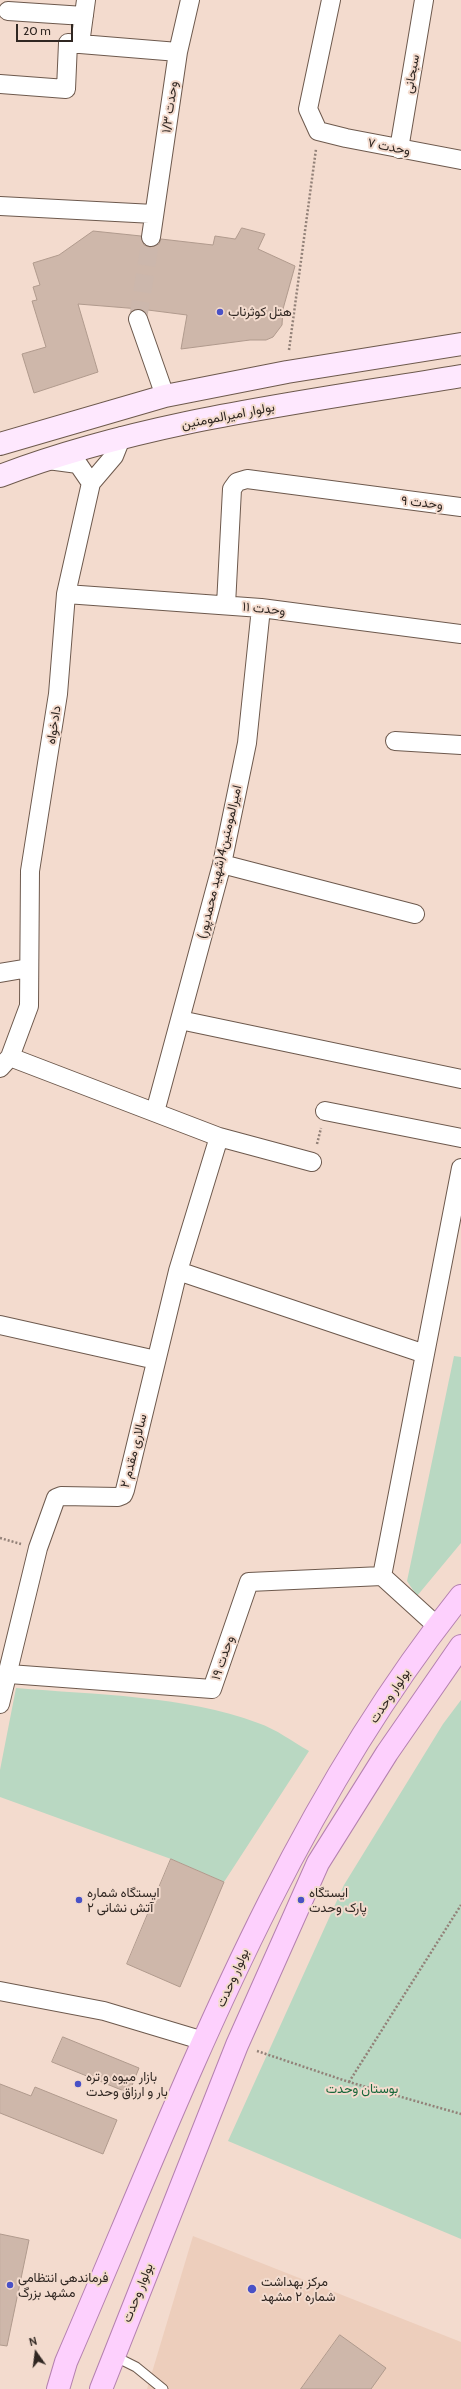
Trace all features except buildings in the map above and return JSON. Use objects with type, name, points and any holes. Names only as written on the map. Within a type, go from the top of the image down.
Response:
[{"type":"main road","name":"بولوار وحدت","points":[[58,2389],[66,2362],[204,2041],[242,1957],[294,1852],[362,1738],[437,1626],[461,1596]]},
{"type":"main road","name":"بولوار وحدت","points":[[106,2376],[237,2045],[318,1863],[387,1753],[461,1646]]},
{"type":"main road","points":[[50,2389],[66,2362]]},
{"type":"street","name":"وحدت ۱/۳","points":[[151,237],[178,52],[190,0]]},
{"type":"street","points":[[318,131],[308,109],[331,0]]},
{"type":"street","name":"سبحانی","points":[[399,149],[424,0]]},
{"type":"street","points":[[8,11],[85,8],[80,44]]},
{"type":"street","points":[[0,84],[66,89],[68,43],[178,52]]},
{"type":"street","name":"وحدت ۷","points":[[318,131],[399,149],[461,160]]},
{"type":"street","points":[[0,206],[154,214]]},
{"type":"street","points":[[138,319],[165,396]]},
{"type":"street","points":[[0,444],[165,396],[287,372],[461,344]]},
{"type":"street","name":"بولوار امیرالمومنین","points":[[0,476],[122,436],[231,414],[461,376]]},
{"type":"street","points":[[48,460],[78,464],[90,483],[114,456],[122,436]]},
{"type":"street","name":"وحدت ۹","points":[[226,605],[232,490],[237,482],[247,479],[461,507]]},
{"type":"street","name":"دادخواه","points":[[5,1063],[29,1006],[28,968],[30,871],[58,694],[66,594],[90,483]]},
{"type":"street","name":"وحدت ۱۱","points":[[66,594],[262,608],[461,634]]},
{"type":"street","name":"امیرالمومنین4(شهید محمدپور)","points":[[155,1112],[222,864],[247,744],[262,608]]},
{"type":"street","points":[[395,741],[461,745]]},
{"type":"street","points":[[222,864],[414,914]]},
{"type":"street","points":[[0,973],[28,968]]},
{"type":"street","points":[[180,1020],[461,1079]]},
{"type":"street","points":[[5,1063],[155,1112],[220,1137],[312,1162]]},
{"type":"street","points":[[325,1111],[461,1138]]},
{"type":"street","name":"سالاری مقدم ۲","points":[[0,1704],[9,1674],[38,1548],[56,1498],[58,1496],[123,1495],[178,1271],[220,1137]]},
{"type":"street","points":[[437,1626],[382,1576],[461,1168]]},
{"type":"street","points":[[178,1271],[425,1354]]},
{"type":"street","points":[[0,1325],[156,1360]]},
{"type":"street","name":"وحدت ۱۹","points":[[9,1674],[212,1689],[248,1582],[382,1576]]},
{"type":"street","points":[[0,1991],[104,2011],[204,2041]]},
{"type":"lane","points":[[106,2376],[136,2367],[163,2389]]},
{"type":"path","points":[[287,372],[318,131]]},
{"type":"path","points":[[312,1162],[325,1111]]},
{"type":"path","points":[[348,2082],[461,1905]]},
{"type":"path","points":[[237,2045],[348,2082],[461,2114]]},
{"type":"shaded area","name":"مرکز بهداشت شماره ۲ مشهد","points":[[193,2236],[461,2342],[461,2389],[147,2389]]},
{"type":"green space","points":[[454,1356],[461,1357],[461,1543],[417,1596],[407,1581]]},
{"type":"green space","points":[[16,1688],[170,1701],[200,1707],[230,1714],[265,1726],[278,1732],[309,1751],[224,1882],[171,1859],[0,1797],[0,1770]]},
{"type":"green space","name":"بوستان وحدت","points":[[461,1700],[461,2239],[228,2141],[344,1885],[443,1724]]},
{"type":"tunnel","points":[[138,319],[151,237]]},
{"type":"place","name":"هتل کوثرناب","points":[[220,312]]},
{"type":"place","name":"ایستگاه شماره ۲ آتش نشانی","points":[[79,1900]]},
{"type":"place","name":"ایستگاه پارک وحدت","points":[[301,1900]]},
{"type":"place","name":"بازار میوه و تره بار و ارزاق وحدت","points":[[78,2084]]},
{"type":"place","name":"فرماندهی انتظامی مشهد بزرگ","points":[[10,2285]]},
{"type":"place","name":"مرکز بهداشت شماره ۲ مشهد","points":[[252,2289]]}]
